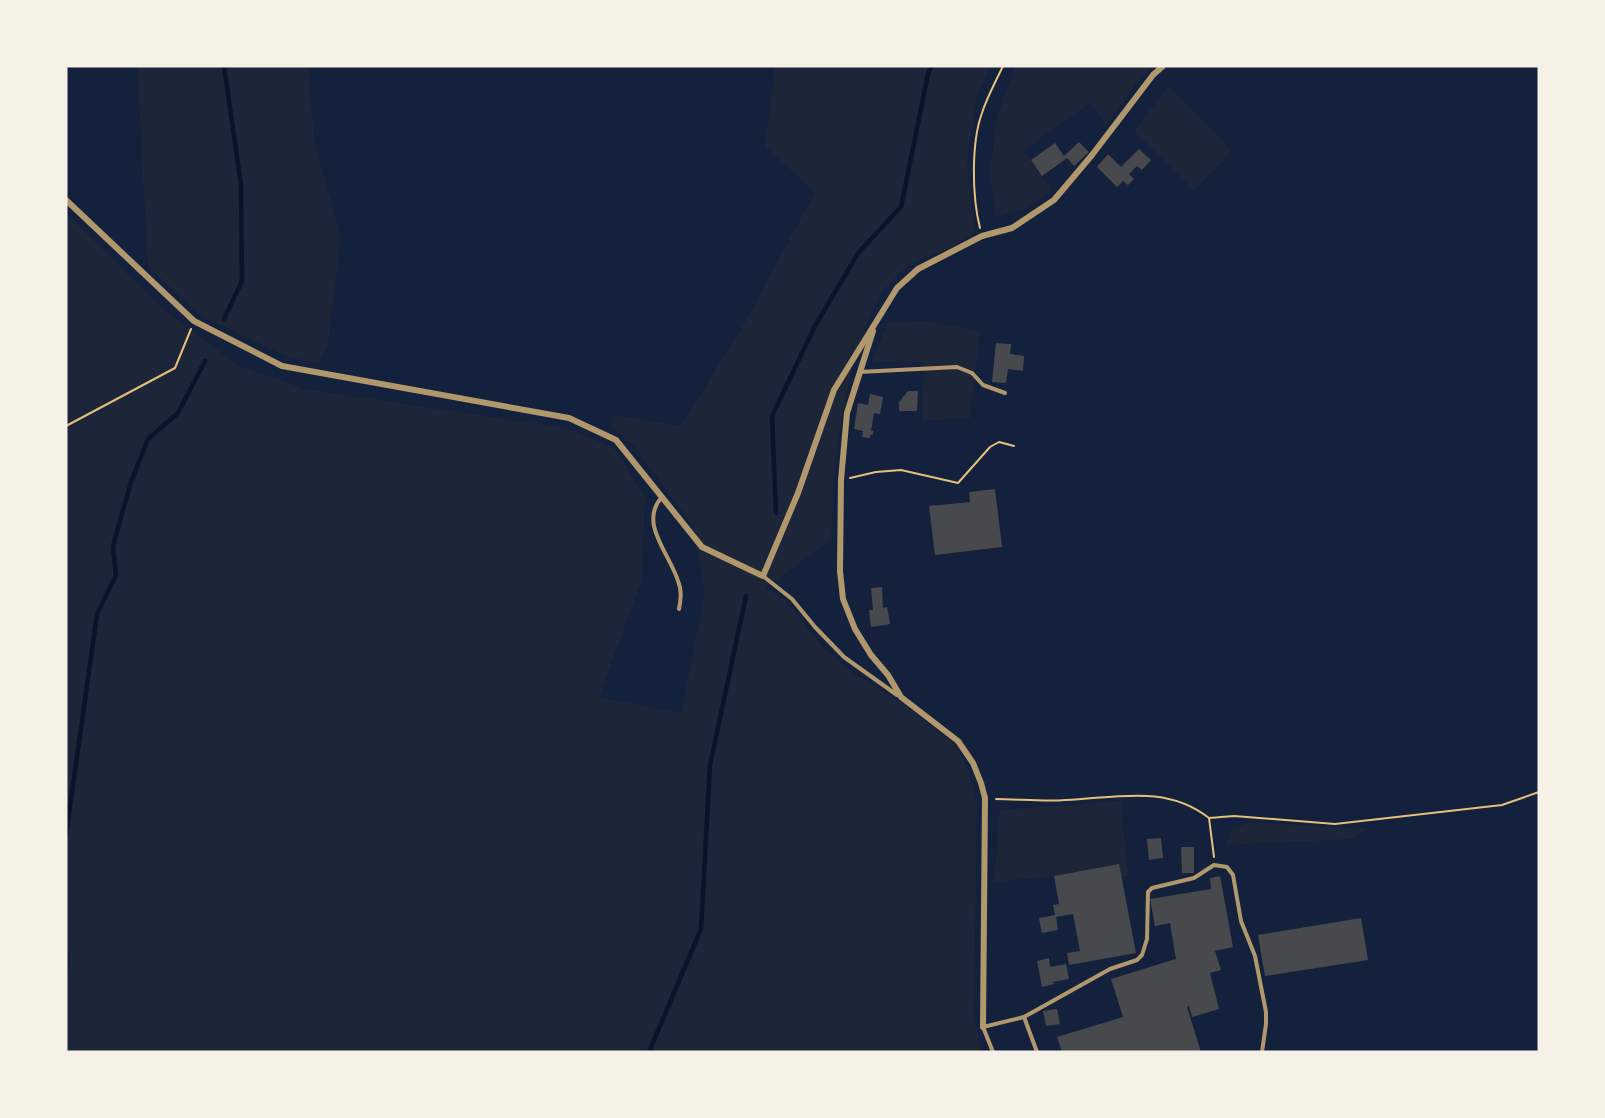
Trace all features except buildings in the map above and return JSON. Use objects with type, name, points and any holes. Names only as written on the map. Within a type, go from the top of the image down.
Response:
[{"type":"street","points":[[66,200],[194,321],[282,366],[569,418],[616,440],[702,547],[763,576],[798,493],[834,390],[897,288],[918,269],[982,237],[1012,228],[1054,200],[1092,155],[1153,75],[1163,66]]},
{"type":"street","points":[[877,319],[847,413],[841,480],[840,571],[843,599],[855,629],[901,697],[958,741],[973,763],[981,783],[985,798],[983,1027]]},
{"type":"lane","points":[[859,372],[957,367],[972,373],[983,385],[1005,393]]},
{"type":"lane","points":[[662,497],[655,506],[652,518],[660,544],[679,582],[681,600],[679,609]]},
{"type":"lane","points":[[763,576],[792,599],[844,657],[901,697]]},
{"type":"lane","points":[[993,1052],[983,1027],[1024,1017],[1110,969],[1137,960],[1142,955],[1147,939],[1148,892],[1152,888],[1194,878],[1214,865],[1227,867],[1233,874],[1241,921],[1255,956],[1266,1012],[1262,1052]]},
{"type":"lane","points":[[1024,1017],[1037,1052]]},
{"type":"path","points":[[982,237],[976,213],[973,163],[981,114],[1003,66]]},
{"type":"path","points":[[66,426],[175,368],[194,321]]},
{"type":"path","points":[[841,480],[876,472],[901,470],[958,483],[990,447],[999,442],[1014,446]]},
{"type":"path","points":[[985,798],[1064,801],[1142,794],[1185,804],[1209,818],[1234,816],[1335,824],[1502,805],[1539,792]]},
{"type":"path","points":[[1209,818],[1214,865]]},
{"type":"shaded area","points":[[137,66],[308,66],[314,140],[341,238],[328,344],[318,364],[286,356],[199,315],[148,266]]},
{"type":"shaded area","points":[[775,66],[990,66],[977,97],[967,160],[975,233],[947,249],[908,265],[882,291],[869,316],[852,368],[834,471],[831,540],[765,588],[785,599],[821,645],[851,672],[902,703],[954,744],[968,769],[977,804],[974,1017],[982,1052],[66,1052],[66,988],[70,959],[66,941],[66,213],[161,307],[237,365],[305,389],[564,428],[613,447],[645,496],[642,579],[599,697],[681,713],[705,592],[693,526],[634,446],[611,427],[612,415],[681,426],[745,322],[815,192],[765,146]]},
{"type":"shaded area","points":[[1015,66],[1154,66],[1136,84],[1106,126],[1090,103],[1024,150],[1051,190],[1029,207],[996,217],[990,173],[997,118]]},
{"type":"shaded area","points":[[1169,86],[1232,151],[1194,190],[1134,131]]},
{"type":"shaded area","points":[[925,321],[980,330],[970,418],[922,421],[924,362],[873,361],[887,323]]},
{"type":"shaded area","points":[[1121,801],[1128,876],[1121,877],[1118,864],[1054,876],[994,882],[1000,810]]},
{"type":"shaded area","points":[[1251,822],[1369,829],[1352,839],[1226,845],[1231,829]]},
{"type":"waterway","points":[[224,66],[241,185],[242,281],[224,319]]},
{"type":"waterway","points":[[776,513],[772,416],[815,326],[858,253],[901,207],[928,74],[932,66]]},
{"type":"waterway","points":[[66,835],[97,614],[116,575],[113,546],[131,482],[148,439],[178,413],[205,361]]},
{"type":"waterway","points":[[649,1052],[701,929],[710,765],[746,596]]}]
